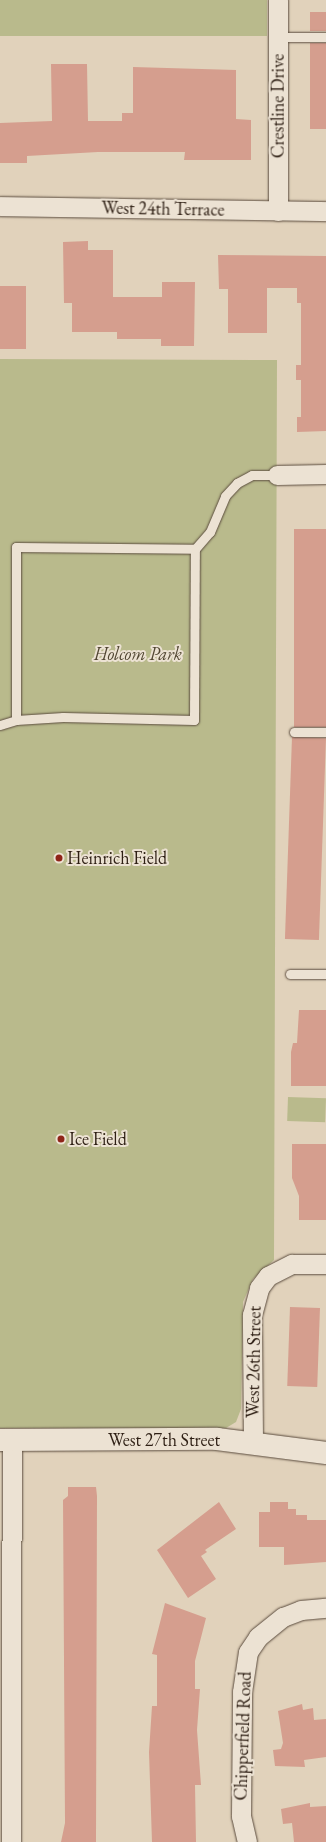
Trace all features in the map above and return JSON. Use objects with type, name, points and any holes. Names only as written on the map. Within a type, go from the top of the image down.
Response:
[{"type":"street","name":"Crestline Drive","points":[[278,0],[278,211]]},
{"type":"street","name":"West 24th Terrace","points":[[0,206],[326,211]]},
{"type":"street","points":[[277,475],[326,474]]},
{"type":"street","name":"West 26th Street","points":[[253,1441],[252,1315],[257,1294],[268,1276],[279,1269],[292,1264],[326,1264]]},
{"type":"street","points":[[6,1440],[6,1583],[11,1842]]},
{"type":"street","name":"West 27th Street","points":[[6,1440],[253,1441],[326,1453]]},
{"type":"street","name":"Chipperfield Road","points":[[246,1842],[241,1816],[242,1692],[248,1652],[258,1637],[283,1617],[301,1610],[326,1608]]},
{"type":"lane","points":[[278,37],[326,38]]},
{"type":"lane","points":[[0,725],[16,720],[114,717],[194,720],[195,549],[210,532],[225,496],[237,483],[252,475],[277,475]]},
{"type":"lane","points":[[16,720],[16,547],[195,549]]},
{"type":"lane","points":[[294,732],[326,732]]},
{"type":"lane","points":[[290,974],[326,974]]},
{"type":"green space","points":[[0,0],[267,0],[267,36],[0,36]]},
{"type":"green space","name":"Holcom Park","points":[[0,359],[277,360],[274,1260],[253,1279],[243,1302],[241,1409],[236,1422],[226,1428],[0,1428]]},
{"type":"green space","points":[[288,1097],[326,1098],[325,1122],[287,1121]]},
{"type":"building","points":[[310,12],[326,12],[326,31],[310,31]]},
{"type":"building","points":[[310,43],[326,43],[326,129],[310,129]]},
{"type":"building","points":[[51,64],[87,64],[88,121],[122,121],[122,113],[133,113],[133,67],[236,70],[236,119],[251,120],[251,160],[184,160],[185,152],[98,152],[27,156],[27,163],[0,163],[0,123],[52,121]]},
{"type":"building","points":[[88,241],[88,250],[113,250],[113,297],[162,297],[162,282],[195,282],[194,346],[161,346],[161,339],[117,339],[117,332],[72,332],[72,303],[64,303],[63,242]]},
{"type":"building","points":[[218,255],[326,256],[326,431],[297,432],[297,417],[301,417],[301,380],[296,380],[296,365],[301,365],[301,303],[297,303],[297,288],[267,288],[267,333],[228,333],[228,289],[219,289]]},
{"type":"building","points":[[0,286],[26,286],[26,349],[0,349]]},
{"type":"building","points":[[294,529],[326,529],[326,727],[294,727]]},
{"type":"building","points":[[292,737],[326,738],[319,940],[285,939]]},
{"type":"building","points":[[299,1010],[326,1010],[326,1086],[291,1086],[291,1052],[293,1043],[297,1043]]},
{"type":"building","points":[[292,1144],[326,1144],[326,1220],[299,1220],[299,1196],[292,1178]]},
{"type":"building","points":[[290,1307],[320,1308],[317,1387],[287,1386]]},
{"type":"building","points":[[68,1487],[96,1487],[97,1496],[96,1842],[61,1842],[65,1823],[63,1500],[68,1496]]},
{"type":"building","points":[[219,1502],[236,1529],[205,1550],[207,1552],[201,1556],[216,1579],[188,1598],[157,1550]]},
{"type":"building","points":[[270,1502],[288,1502],[288,1509],[296,1509],[296,1515],[307,1515],[307,1520],[326,1520],[326,1562],[284,1565],[284,1547],[259,1547],[259,1512],[270,1512]]},
{"type":"building","points":[[165,1603],[206,1618],[195,1661],[195,1689],[200,1689],[197,1730],[201,1785],[195,1785],[196,1842],[152,1842],[149,1752],[152,1706],[157,1706],[157,1655],[152,1654]]},
{"type":"building","points":[[302,1704],[303,1710],[313,1708],[314,1720],[326,1719],[326,1757],[304,1760],[305,1767],[275,1766],[273,1750],[281,1749],[283,1743],[278,1711]]},
{"type":"building","points":[[310,1803],[310,1807],[326,1806],[326,1842],[294,1842],[292,1823],[283,1824],[281,1809]]},
{"type":"place","name":"Heinrich Field","points":[[59,858]]},
{"type":"place","name":"Ice Field","points":[[61,1139]]}]
